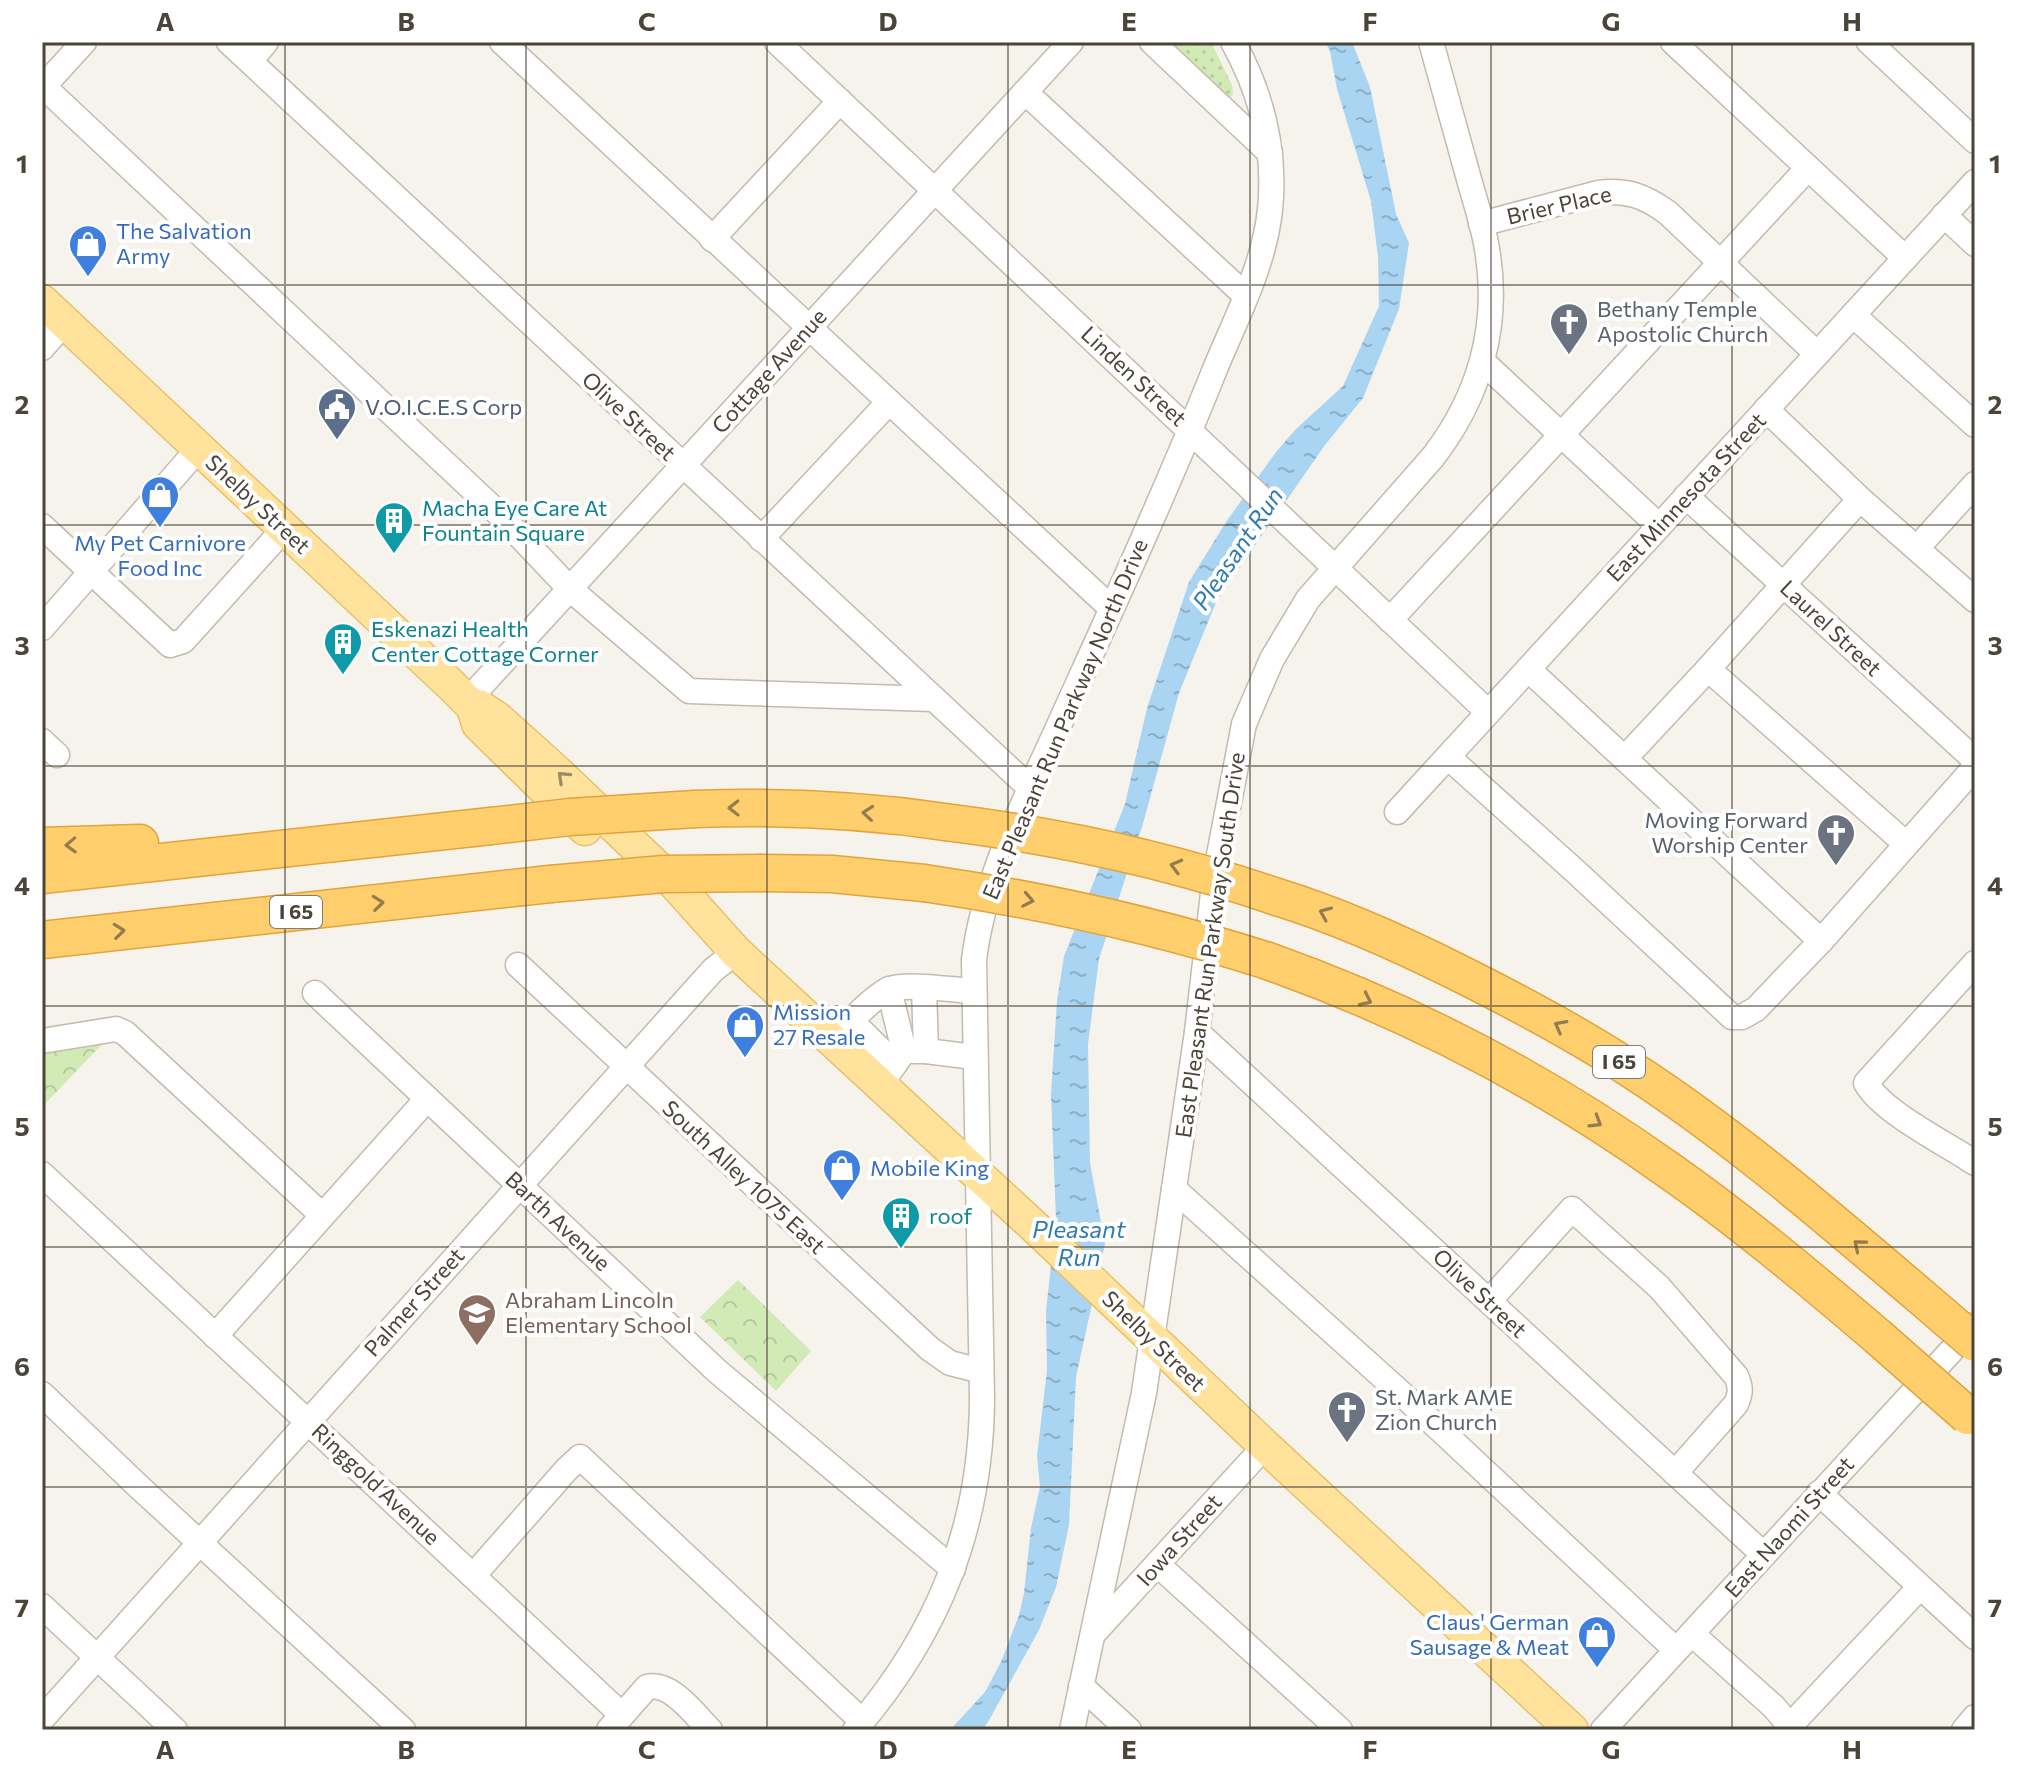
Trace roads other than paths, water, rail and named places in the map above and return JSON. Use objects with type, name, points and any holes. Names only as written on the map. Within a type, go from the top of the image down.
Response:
[{"type":"highway","name":"I 65","points":[[42,875],[597,815],[742,808],[860,812],[945,822],[1009,830],[1124,853],[1199,872],[1308,906],[1408,948],[1573,1032],[1634,1071],[1771,1171],[1975,1343]]},
{"type":"highway","points":[[42,846],[401,836]]},
{"type":"highway","name":"I 65","points":[[42,940],[664,874],[854,876],[924,883],[1021,898],[1134,922],[1268,961],[1359,996],[1496,1064],[1584,1114],[1715,1204],[1782,1255],[1972,1419]]},
{"type":"main road","name":"Shelby Street","points":[[53,312],[470,704],[497,718],[557,772],[676,885],[736,952],[842,1031],[901,1063],[977,1174],[1572,1730]]},
{"type":"street","points":[[84,42],[42,86],[497,512],[570,589],[689,691],[933,699]]},
{"type":"street","name":"Olive Street","points":[[229,42],[1031,789]]},
{"type":"street","points":[[250,61],[266,42]]},
{"type":"street","points":[[502,42],[1111,608]]},
{"type":"street","name":"Linden Street","points":[[777,42],[1488,712]]},
{"type":"street","points":[[1152,42],[1270,153]]},
{"type":"street","name":"East Pleasant Run Parkway North Drive","points":[[859,1726],[912,1657],[929,1626],[953,1569],[972,1502],[978,1467],[982,1414],[974,960],[982,917],[1002,857],[1031,789],[1191,430],[1258,263],[1267,230],[1270,153],[1258,93],[1233,42]]},
{"type":"street","name":"East Pleasant Run Parkway South Drive","points":[[1072,1730],[1144,1393],[1197,1032],[1215,876],[1244,724],[1280,644],[1308,599],[1441,447],[1458,421],[1483,362],[1490,331],[1492,286],[1481,224],[1431,42]]},
{"type":"street","points":[[1673,42],[1905,258]]},
{"type":"street","points":[[1869,42],[1975,141]]},
{"type":"street","name":"Cottage Avenue","points":[[470,704],[570,589],[1025,92],[1065,44]]},
{"type":"street","points":[[1025,92],[1245,295]]},
{"type":"street","points":[[712,239],[840,101]]},
{"type":"street","points":[[1390,620],[1808,168]]},
{"type":"street","name":"East Minnesota Street","points":[[1397,812],[1975,182]]},
{"type":"street","name":"Brier Place","points":[[1481,224],[1598,193],[1623,191],[1640,196],[1661,208],[1817,354]]},
{"type":"street","points":[[1944,215],[1975,244]]},
{"type":"street","points":[[42,348],[53,312]]},
{"type":"street","points":[[1853,315],[1975,425]]},
{"type":"street","points":[[1483,362],[1659,526]]},
{"type":"street","points":[[761,539],[889,402]]},
{"type":"street","points":[[1766,409],[1860,499],[1975,600]]},
{"type":"street","points":[[42,628],[199,448]]},
{"type":"street","points":[[1917,548],[1975,484]]},
{"type":"street","name":"Laurel Street","points":[[1686,496],[1975,760]]},
{"type":"street","points":[[1625,758],[1860,499]]},
{"type":"street","points":[[42,526],[170,645],[183,641],[284,529]]},
{"type":"street","points":[[1528,669],[1821,941]]},
{"type":"street","points":[[1708,669],[1905,843]]},
{"type":"street","points":[[1448,757],[1732,1017],[1742,1017],[1756,1009],[1821,941],[1975,767]]},
{"type":"street","name":"Palmer Street","points":[[42,1719],[625,1067],[719,964],[736,952]]},
{"type":"street","points":[[1974,1160],[1888,1109],[1873,1097],[1866,1083],[1975,963]]},
{"type":"street","name":"South Alley 1075 East","points":[[518,965],[930,1349],[950,1363],[981,1371]]},
{"type":"street","points":[[901,1063],[924,988]]},
{"type":"street","points":[[842,1031],[889,989],[974,991]]},
{"type":"street","points":[[889,989],[901,1063]]},
{"type":"street","name":"Barth Avenue","points":[[315,993],[717,1371],[953,1569]]},
{"type":"street","points":[[42,1041],[116,1029],[125,1033],[322,1215]]},
{"type":"street","name":"Olive Street","points":[[1197,1032],[1763,1554]]},
{"type":"street","points":[[901,1063],[974,1057]]},
{"type":"street","points":[[215,1336],[427,1099]]},
{"type":"street","name":"Ringgold Avenue","points":[[42,1174],[473,1576],[615,1722],[647,1687],[655,1685],[667,1690],[710,1730]]},
{"type":"street","points":[[1174,1189],[1684,1642],[1774,1707],[1791,1728],[1920,1587]]},
{"type":"street","points":[[1489,1301],[1572,1209],[1614,1245],[1659,1287],[1736,1376],[1740,1385],[1741,1394],[1736,1404],[1675,1473]]},
{"type":"street","name":"East Naomi Street","points":[[1603,1730],[1975,1325]]},
{"type":"street","points":[[42,1394],[403,1730]]},
{"type":"street","name":"Iowa Street","points":[[1093,1635],[1265,1446]]},
{"type":"street","points":[[473,1576],[580,1457],[859,1726]]},
{"type":"street","points":[[1819,1493],[1975,1637]]},
{"type":"street","points":[[1157,1564],[1340,1730]]},
{"type":"street","points":[[42,1606],[175,1730]]},
{"type":"street","points":[[1081,1686],[1129,1730]]},
{"type":"street","points":[[1964,1730],[1975,1717]]},
{"type":"water","name":"Pleasant Run","points":[[1325,42],[1352,42],[1370,87],[1396,214],[1409,243],[1399,309],[1363,398],[1325,445],[1217,600],[1179,693],[1142,827],[1099,959],[1088,1044],[1090,1163],[1105,1244],[1076,1377],[1069,1525],[1056,1587],[1039,1630],[988,1722],[982,1730],[950,1730],[985,1692],[1001,1662],[1019,1615],[1040,1487],[1037,1456],[1047,1370],[1046,1311],[1056,1219],[1051,1094],[1057,1001],[1064,956],[1125,804],[1147,708],[1189,582],[1226,522],[1276,452],[1343,386],[1379,306],[1378,257],[1371,201]]},
{"type":"place","name":"The Salvation Army","points":[[88,278]]},
{"type":"place","name":"Bethany Temple Apostolic Church","points":[[1569,356]]},
{"type":"place","name":"V.O.I.C.E.S Corp","points":[[337,441]]},
{"type":"place","name":"My Pet Carnivore Food Inc","points":[[160,529]]},
{"type":"place","name":"Macha Eye Care At Fountain Square","points":[[394,555]]},
{"type":"place","name":"Eskenazi Health Center Cottage Corner","points":[[343,676]]},
{"type":"place","name":"Moving Forward Worship Center","points":[[1836,867]]},
{"type":"place","name":"Mission 27 Resale","points":[[745,1059]]},
{"type":"place","name":"Mobile King","points":[[842,1202]]},
{"type":"place","name":"roof","points":[[901,1250]]},
{"type":"place","name":"Abraham Lincoln Elementary School","points":[[477,1347]]},
{"type":"place","name":"St. Mark AME Zion Church","points":[[1347,1444]]},
{"type":"place","name":"Claus' German Sausage & Meat","points":[[1597,1669]]}]
